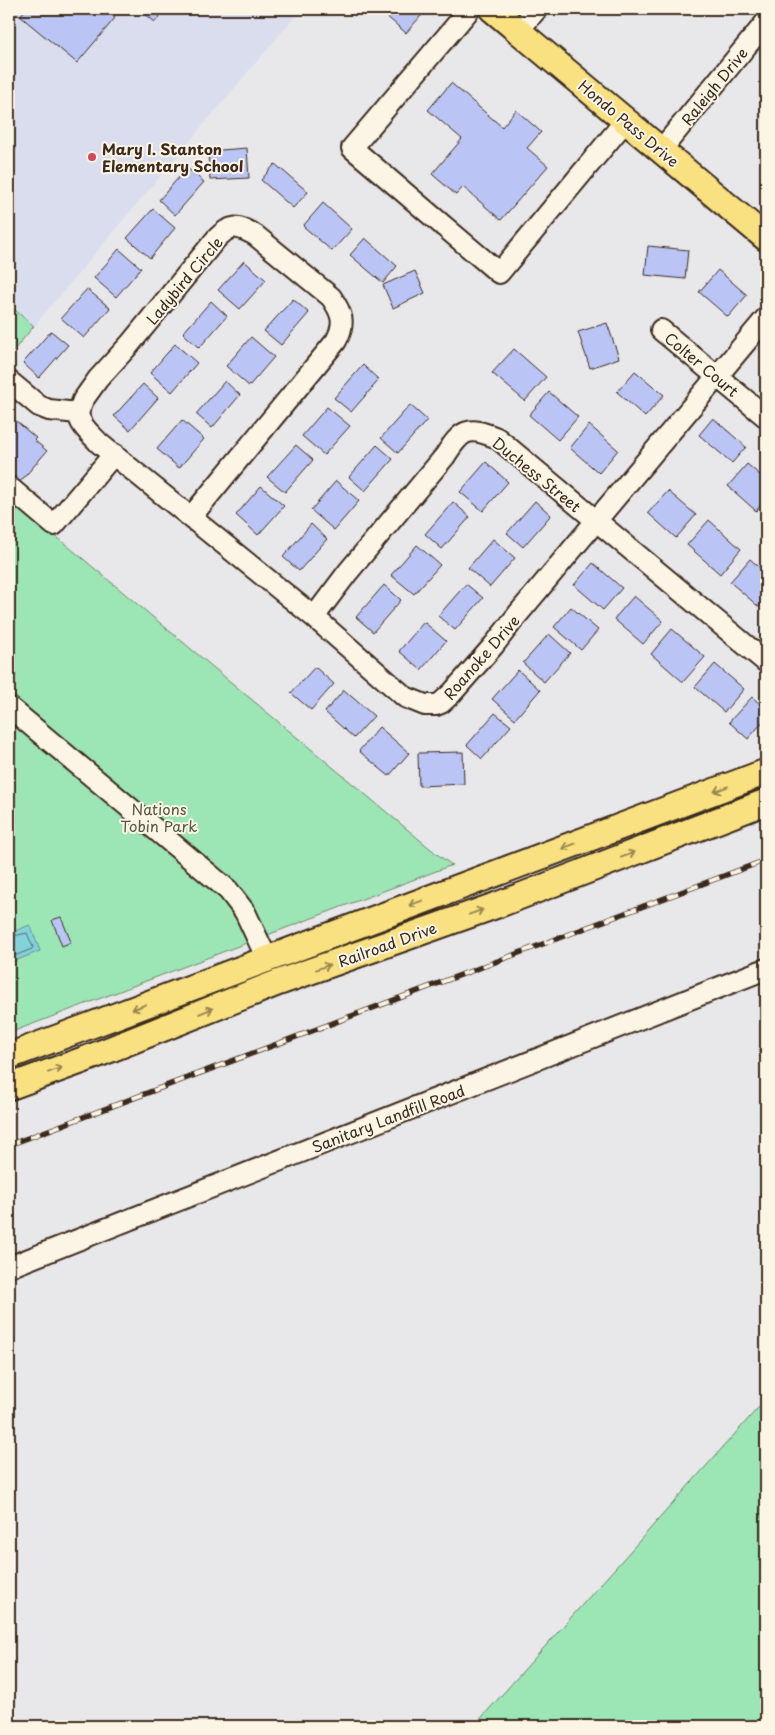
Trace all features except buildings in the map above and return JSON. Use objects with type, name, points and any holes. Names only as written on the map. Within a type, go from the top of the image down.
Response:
[{"type":"main road","name":"Hondo Pass Drive","points":[[492,9],[766,238]]},
{"type":"main road","name":"Railroad Drive","points":[[9,1056],[766,772]]},
{"type":"main road","name":"Railroad Drive","points":[[9,1087],[86,1059],[277,983],[500,904],[766,802]]},
{"type":"main road","points":[[267,959],[277,983]]},
{"type":"street","points":[[470,9],[352,148],[499,273],[626,120]]},
{"type":"street","points":[[518,31],[537,9]]},
{"type":"street","name":"Raleigh Drive","points":[[661,150],[766,22]]},
{"type":"street","name":"Ladybird Circle","points":[[78,413],[83,400],[98,379],[130,344],[216,239],[231,227],[243,229],[255,235],[331,297],[338,307],[343,321],[336,341],[191,516]]},
{"type":"street","name":"Roanoke Drive","points":[[78,413],[79,419],[99,443],[314,617],[405,697],[425,705],[436,705],[452,693],[766,318]]},
{"type":"street","name":"Colter Court","points":[[661,330],[766,417]]},
{"type":"street","points":[[9,381],[39,406],[49,410],[78,413]]},
{"type":"street","name":"Duchess Street","points":[[314,617],[348,572],[453,444],[464,433],[472,431],[498,438],[766,662]]},
{"type":"street","points":[[9,487],[54,525],[114,454]]},
{"type":"street","points":[[9,707],[228,890],[246,912],[267,959]]},
{"type":"street","name":"Sanitary Landfill Road","points":[[9,1267],[766,970]]},
{"type":"shaded area","name":"Mary I. Stanton Elementary School","points":[[9,9],[301,9],[34,326],[9,305]]},
{"type":"green space","points":[[9,305],[34,326],[9,356]]},
{"type":"green space","name":"Nations Tobin Park","points":[[9,497],[438,855],[452,865],[9,1033]]},
{"type":"green space","points":[[766,1399],[766,1726],[474,1726]]},
{"type":"water","points":[[30,925],[40,951],[9,963],[9,930],[10,933]]},
{"type":"railway","points":[[9,1145],[766,860]]},
{"type":"place","name":"Mary I. Stanton Elementary School","points":[[92,157]]}]
